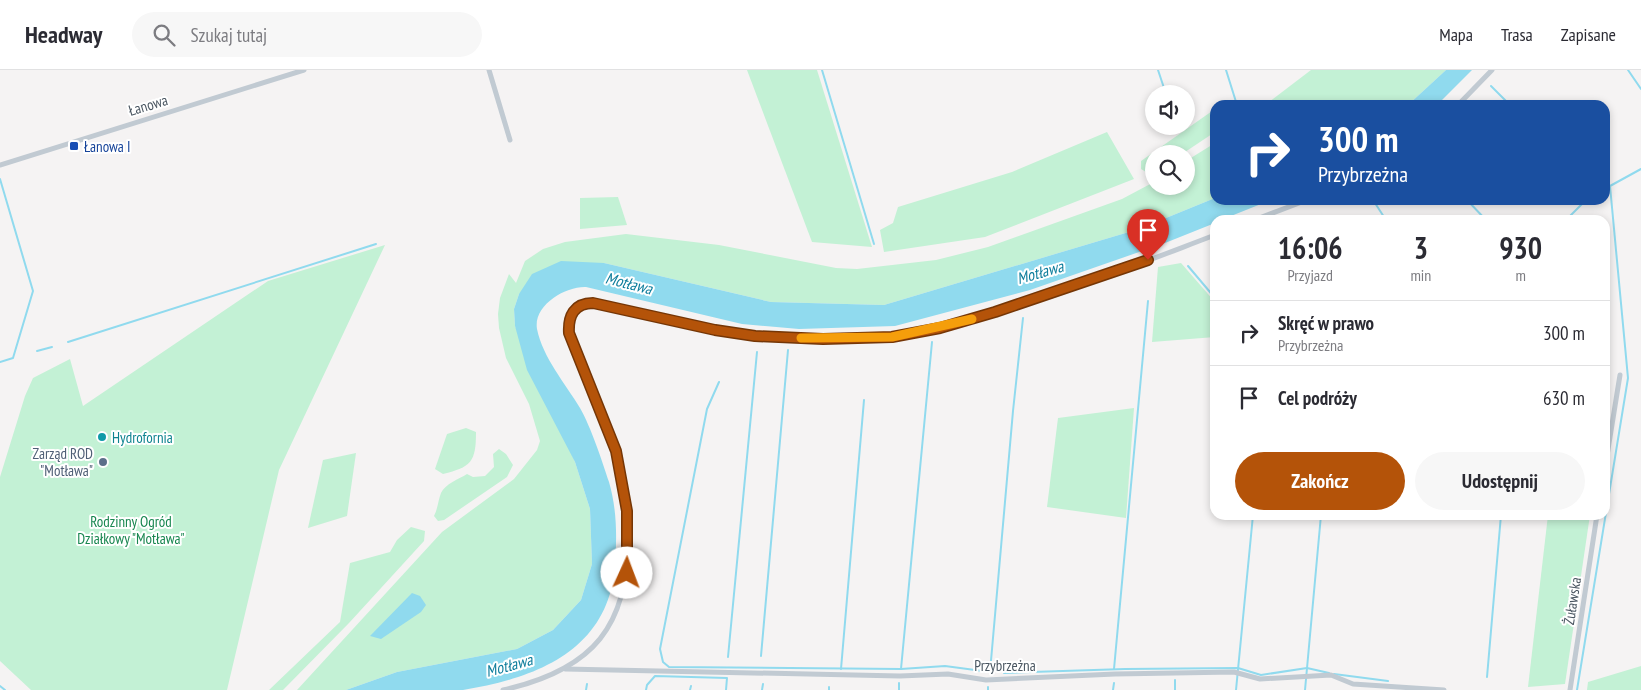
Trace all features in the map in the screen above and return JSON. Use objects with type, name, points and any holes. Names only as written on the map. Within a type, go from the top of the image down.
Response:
[{"type":"street","name":"Łanowa","points":[[0,164],[304,70]]},
{"type":"street","points":[[488,70],[510,140]]},
{"type":"street","points":[[1463,100],[1492,70]]},
{"type":"street","points":[[1267,215],[1294,205]]},
{"type":"street","name":"Przybrzeżna","points":[[503,690],[520,686],[564,669],[594,645],[615,617],[623,597],[627,573],[627,511],[616,451],[569,333],[568,322],[577,307],[584,303],[593,303],[715,330],[755,336],[823,339],[892,337],[940,328],[995,312],[1119,272],[1210,237]]},
{"type":"street","points":[[1610,437],[1620,376]]},
{"type":"street","name":"Żuławska","points":[[1570,690],[1596,520]]},
{"type":"street","name":"Przybrzeżna","points":[[564,669],[890,676],[948,674],[986,680],[1115,674],[1234,672],[1260,679],[1331,675],[1353,684],[1444,690]]},
{"type":"green space","points":[[747,70],[817,70],[872,247],[812,242]]},
{"type":"green space","points":[[1311,70],[1446,70],[1413,100],[1272,100]]},
{"type":"green space","points":[[1210,113],[1210,135],[1195,145],[1164,145],[1178,135],[1195,135],[1195,123]]},
{"type":"green space","points":[[1107,132],[1134,179],[985,237],[884,252],[880,230],[893,223],[898,207],[1012,172]]},
{"type":"green space","points":[[1210,146],[1210,200],[1139,229],[884,305],[771,302],[604,263],[519,294],[514,309],[515,326],[575,462],[590,509],[592,564],[581,600],[553,630],[517,649],[397,672],[346,690],[297,690],[442,532],[514,479],[537,450],[540,441],[529,404],[506,358],[499,328],[498,314],[500,298],[509,274],[516,283],[525,261],[543,249],[565,242],[626,234],[719,245],[836,268],[857,269],[936,260],[988,247],[1122,199],[1145,187],[1145,195],[1195,195],[1195,155]]},
{"type":"green space","points":[[1145,158],[1145,171],[1141,169],[1141,161]]},
{"type":"green space","points":[[618,197],[627,225],[580,229],[580,198]]},
{"type":"green space","name":"Rodzinny Ogród Działkowy \"Motława\"","points":[[385,245],[279,470],[227,690],[31,690],[0,661],[0,477],[25,396],[33,378],[70,359],[83,406],[268,281]]},
{"type":"green space","points":[[1181,263],[1210,296],[1210,337],[1152,342],[1158,267]]},
{"type":"green space","points":[[1134,408],[1126,518],[1047,507],[1058,418]]},
{"type":"green space","points":[[466,428],[476,432],[473,457],[466,466],[443,474],[435,469],[447,434]]},
{"type":"green space","points":[[499,449],[506,454],[513,465],[507,477],[444,520],[438,521],[434,516],[443,490],[449,484],[467,474],[473,477],[485,476],[494,467],[493,454]]},
{"type":"green space","points":[[356,453],[347,516],[308,528],[323,460]]},
{"type":"green space","points":[[1547,520],[1589,520],[1565,684],[1528,687]]},
{"type":"green space","points":[[411,527],[425,531],[424,541],[349,623],[283,690],[269,690],[340,622],[350,563],[390,552],[397,540]]},
{"type":"green space","points":[[1641,666],[1641,690],[1587,690],[1588,682]]},
{"type":"water","points":[[1446,70],[1472,70],[1442,100],[1413,100]]},
{"type":"water","name":"Motława","points":[[1210,200],[1210,205],[1258,205],[1234,215],[1210,215],[1210,225],[1165,243],[1030,290],[895,326],[799,329],[742,324],[586,287],[569,290],[552,299],[540,312],[537,320],[540,340],[549,360],[580,408],[596,444],[612,492],[616,534],[615,565],[610,594],[599,619],[584,639],[564,655],[542,668],[491,685],[463,690],[346,690],[397,672],[517,649],[553,630],[581,600],[592,564],[590,509],[575,462],[527,370],[515,326],[514,309],[519,294],[532,274],[561,261],[604,263],[771,302],[884,305],[1139,229]]},
{"type":"water","points":[[412,593],[420,596],[426,605],[421,612],[381,639],[370,636]]},
{"type":"waterway","points":[[822,70],[874,244]]},
{"type":"waterway","points":[[1158,70],[1163,85]]},
{"type":"waterway","points":[[1226,70],[1235,100]]},
{"type":"waterway","points":[[1628,70],[1641,89]]},
{"type":"waterway","points":[[1491,86],[1505,100]]},
{"type":"waterway","points":[[1610,186],[1641,169]]},
{"type":"waterway","points":[[0,179],[33,291],[13,358],[0,362]]},
{"type":"waterway","points":[[1610,186],[1628,378],[1610,488]]},
{"type":"waterway","points":[[1376,205],[1383,215]]},
{"type":"waterway","points":[[1472,205],[1481,215]]},
{"type":"waterway","points":[[1571,215],[1581,205]]},
{"type":"waterway","points":[[68,342],[376,244]]},
{"type":"waterway","points":[[1188,266],[1210,292]]},
{"type":"waterway","points":[[1114,669],[1148,301]]},
{"type":"waterway","points":[[719,382],[707,409],[660,649],[663,662],[669,667],[901,669],[945,666],[990,672],[1023,318]]},
{"type":"waterway","points":[[901,669],[932,342]]},
{"type":"waterway","points":[[37,351],[52,347]]},
{"type":"waterway","points":[[761,656],[788,350]]},
{"type":"waterway","points":[[728,657],[757,352]]},
{"type":"waterway","points":[[841,669],[864,400]]},
{"type":"waterway","points":[[1236,690],[1253,520]]},
{"type":"waterway","points":[[1305,690],[1321,520]]},
{"type":"waterway","points":[[1487,677],[1501,520]]},
{"type":"waterway","points":[[1577,690],[1605,520]]},
{"type":"waterway","points":[[1004,673],[1238,668],[1261,675],[1307,668],[1329,673]]},
{"type":"waterway","points":[[1334,674],[1388,681]]},
{"type":"waterway","points":[[646,690],[647,685],[655,676],[727,678],[726,690]]},
{"type":"waterway","points":[[1175,680],[1175,690]]},
{"type":"waterway","points":[[899,683],[899,690]]},
{"type":"waterway","points":[[1113,690],[1114,683]]},
{"type":"waterway","points":[[586,690],[587,684]]},
{"type":"waterway","points":[[762,690],[763,684]]},
{"type":"waterway","points":[[0,686],[5,690]]},
{"type":"waterway","points":[[690,690],[691,686]]},
{"type":"slow traffic","points":[[801,338],[892,337],[940,328],[972,319]]},
{"type":"place","name":"Łanowa I","points":[[74,146]]},
{"type":"place","name":"Hydrofornia","points":[[102,437]]},
{"type":"place","name":"Zarząd ROD \"Motława\"","points":[[103,462]]},
{"type":"route","points":[[627,573],[627,511],[616,451],[569,333],[568,322],[577,307],[584,303],[593,303],[715,330],[755,336],[823,339],[892,337],[940,328],[995,312],[1119,272],[1148,260]]}]
